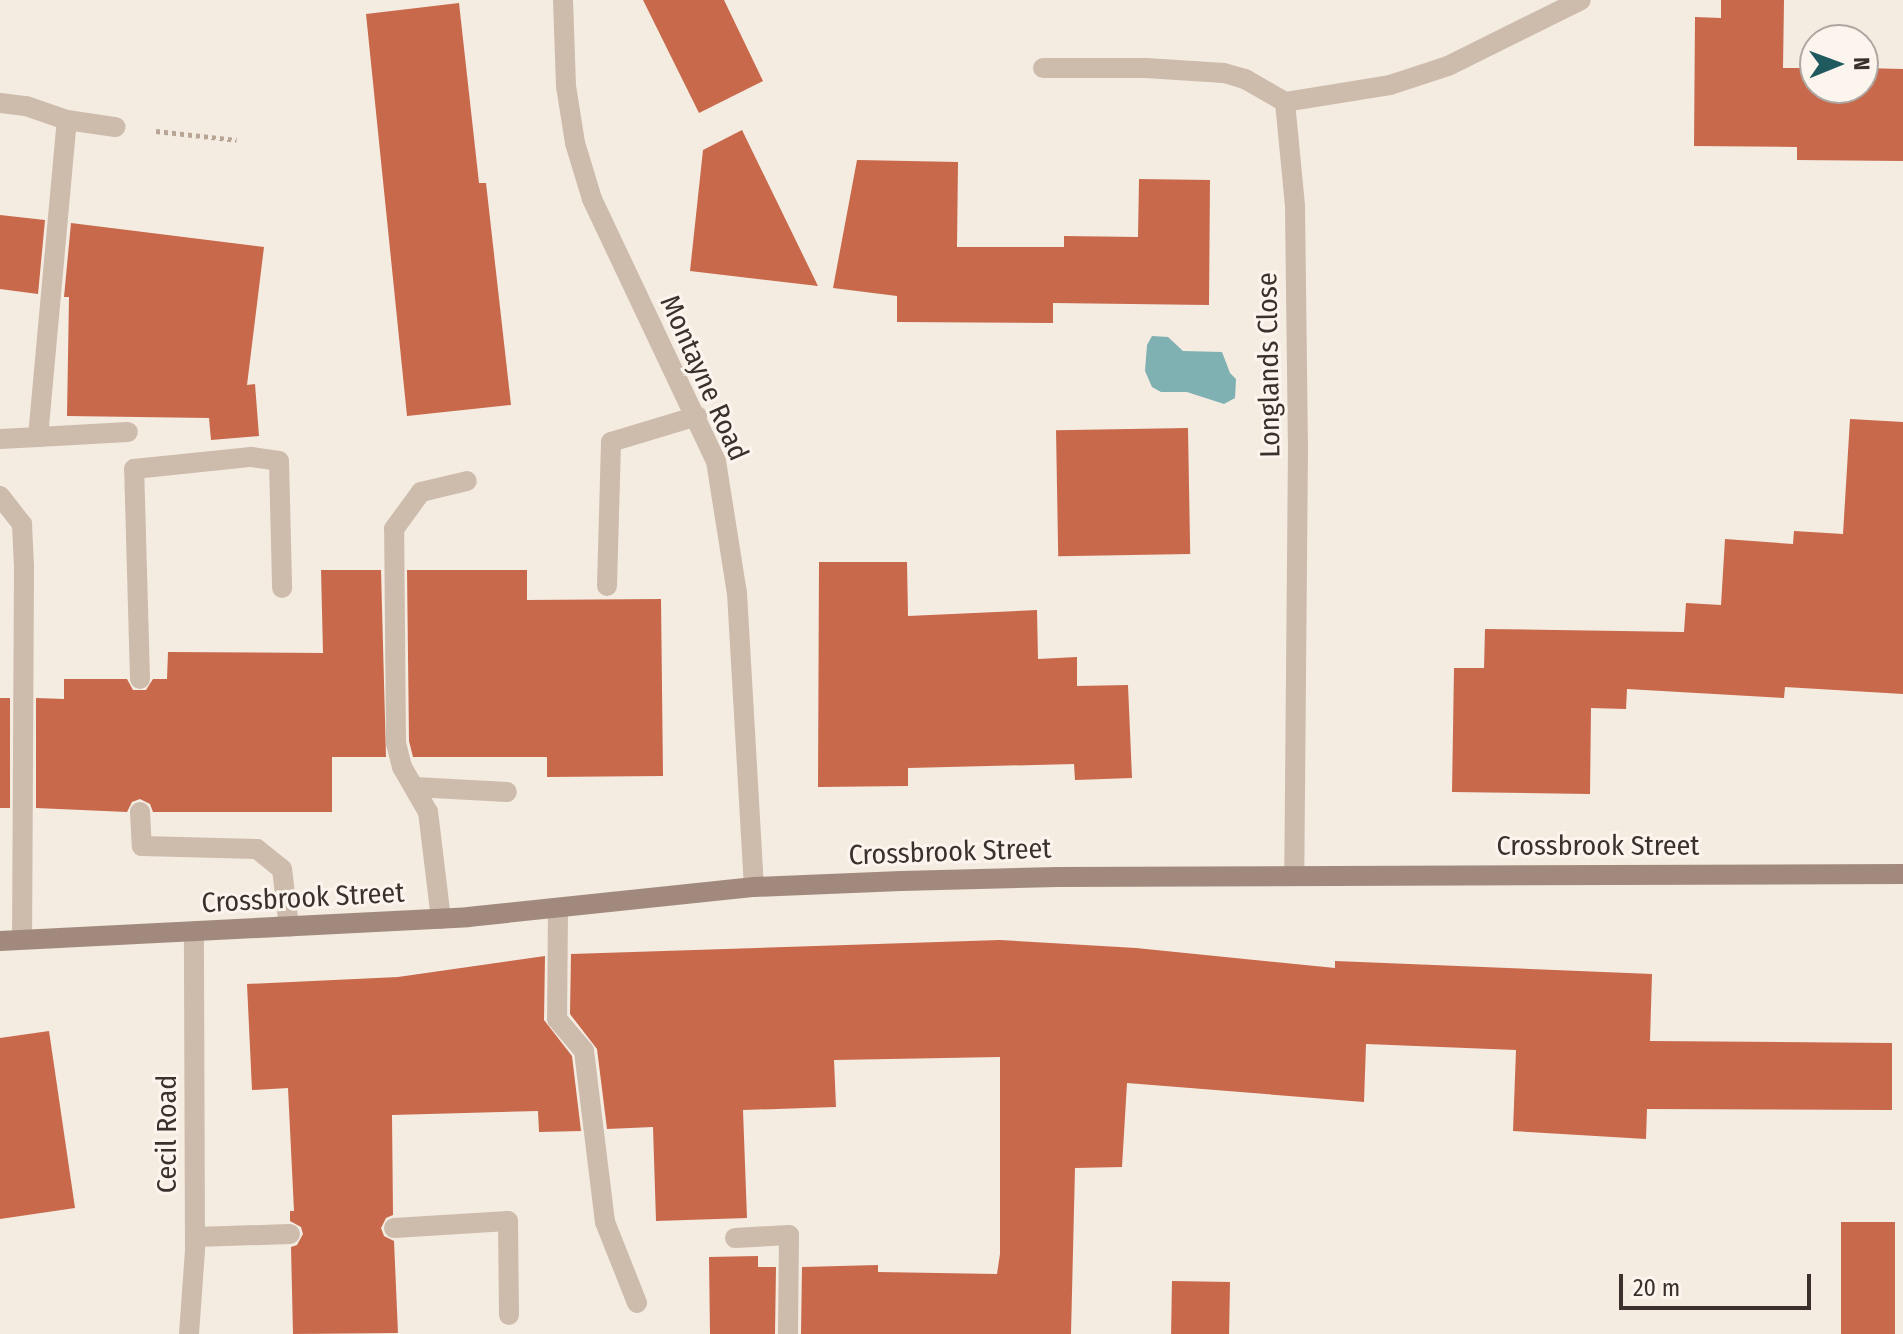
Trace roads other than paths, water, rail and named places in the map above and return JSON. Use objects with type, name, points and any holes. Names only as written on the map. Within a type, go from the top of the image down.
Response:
[{"type":"main road","name":"Crossbrook Street","points":[[0,941],[441,919],[754,887],[1057,877],[1903,874]]},
{"type":"street","name":"Montayne Road","points":[[563,0],[566,86],[575,143],[592,199],[716,461],[735,579],[754,887]]},
{"type":"street","points":[[1043,68],[1146,68],[1224,73],[1245,79],[1285,102],[1390,85],[1448,66],[1581,0]]},
{"type":"street","name":"Longlands Close","points":[[1285,102],[1295,206],[1298,446],[1294,876]]},
{"type":"street","points":[[0,103],[26,106],[67,120],[115,127]]},
{"type":"street","points":[[38,437],[67,120]]},
{"type":"street","points":[[607,586],[611,442],[697,416]]},
{"type":"street","points":[[0,439],[128,432]]},
{"type":"street","points":[[140,679],[134,469],[251,457],[279,461],[282,588]]},
{"type":"street","points":[[441,919],[428,812],[402,767],[396,743],[394,529],[421,492],[467,481]]},
{"type":"street","points":[[0,496],[22,524],[22,939]]},
{"type":"street","points":[[415,787],[507,792]]},
{"type":"street","points":[[140,812],[142,846],[257,849],[282,869],[289,927]]},
{"type":"street","points":[[558,909],[557,1019],[584,1051],[605,1222],[637,1303]]},
{"type":"street","name":"Cecil Road","points":[[189,1334],[195,1237],[194,933]]},
{"type":"street","points":[[394,1228],[508,1221],[509,1315]]},
{"type":"street","points":[[195,1237],[290,1234]]},
{"type":"street","points":[[735,1238],[789,1235],[788,1334]]},
{"type":"water","points":[[1152,336],[1168,337],[1183,351],[1222,352],[1230,373],[1236,379],[1235,398],[1224,404],[1187,392],[1161,392],[1152,387],[1145,371],[1147,345]]}]
